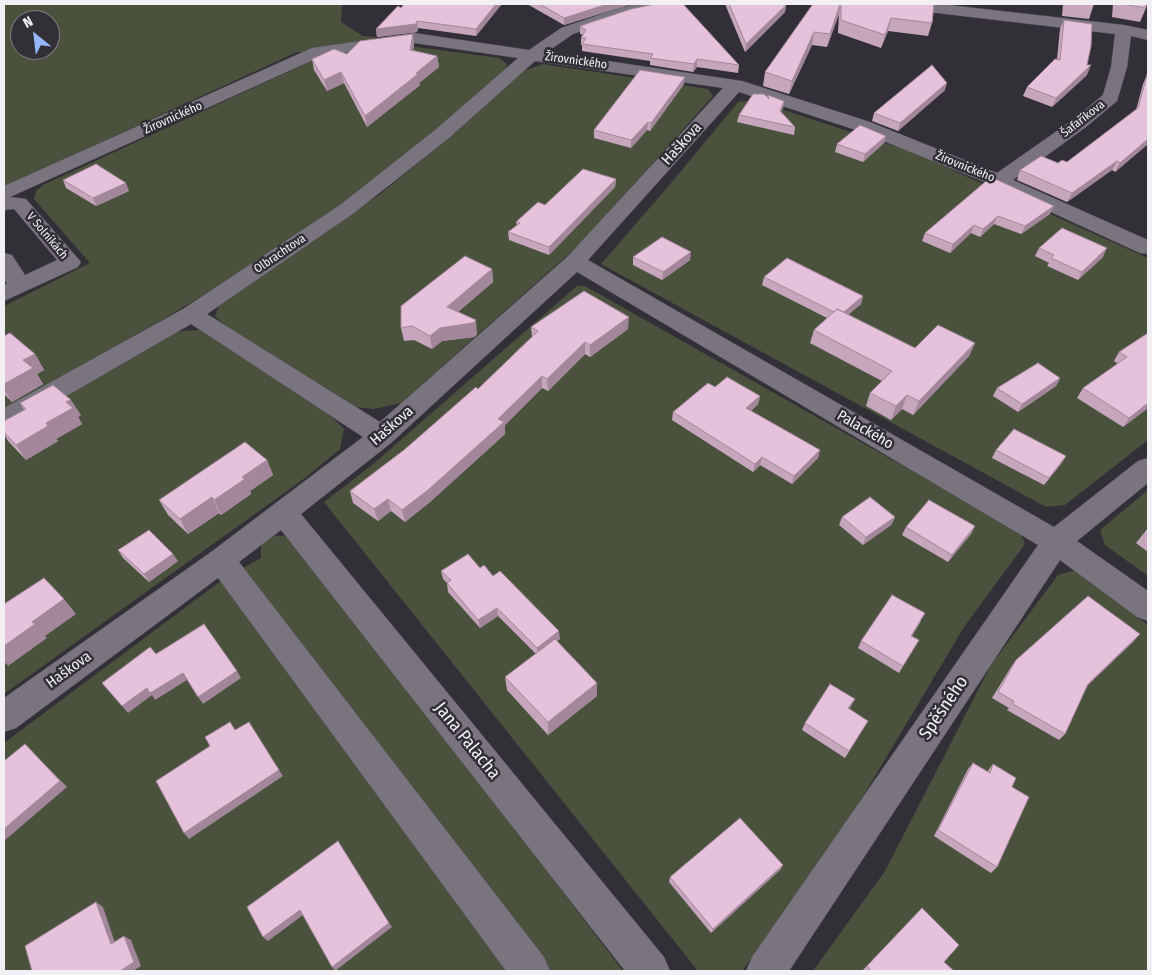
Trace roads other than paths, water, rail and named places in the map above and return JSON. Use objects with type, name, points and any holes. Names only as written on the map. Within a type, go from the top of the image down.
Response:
[{"type":"street","name":"Olbrachtova","points":[[4,420],[191,314],[347,209],[442,134],[532,55],[567,31],[627,10],[660,4]]},
{"type":"street","points":[[903,4],[1124,30],[1148,35]]},
{"type":"street","name":"Šafaříkova","points":[[999,181],[1080,123],[1111,97],[1119,67],[1124,30]]},
{"type":"street","name":"Žirovnického","points":[[4,193],[318,52],[414,38],[736,85],[863,126],[999,181],[1148,248]]},
{"type":"street","name":"Haškova","points":[[4,717],[221,560],[382,436],[575,262],[736,85]]},
{"type":"street","name":"V Solníkách","points":[[4,204],[19,203],[70,262],[12,290],[4,260]]},
{"type":"street","name":"Palackého","points":[[575,262],[1056,542],[1148,608]]},
{"type":"street","points":[[191,314],[382,436]]},
{"type":"street","name":"Spěšného","points":[[766,971],[1056,542],[1148,468]]},
{"type":"street","name":"Jana Palacha","points":[[283,512],[650,971]]},
{"type":"street","points":[[221,560],[530,971]]}]
